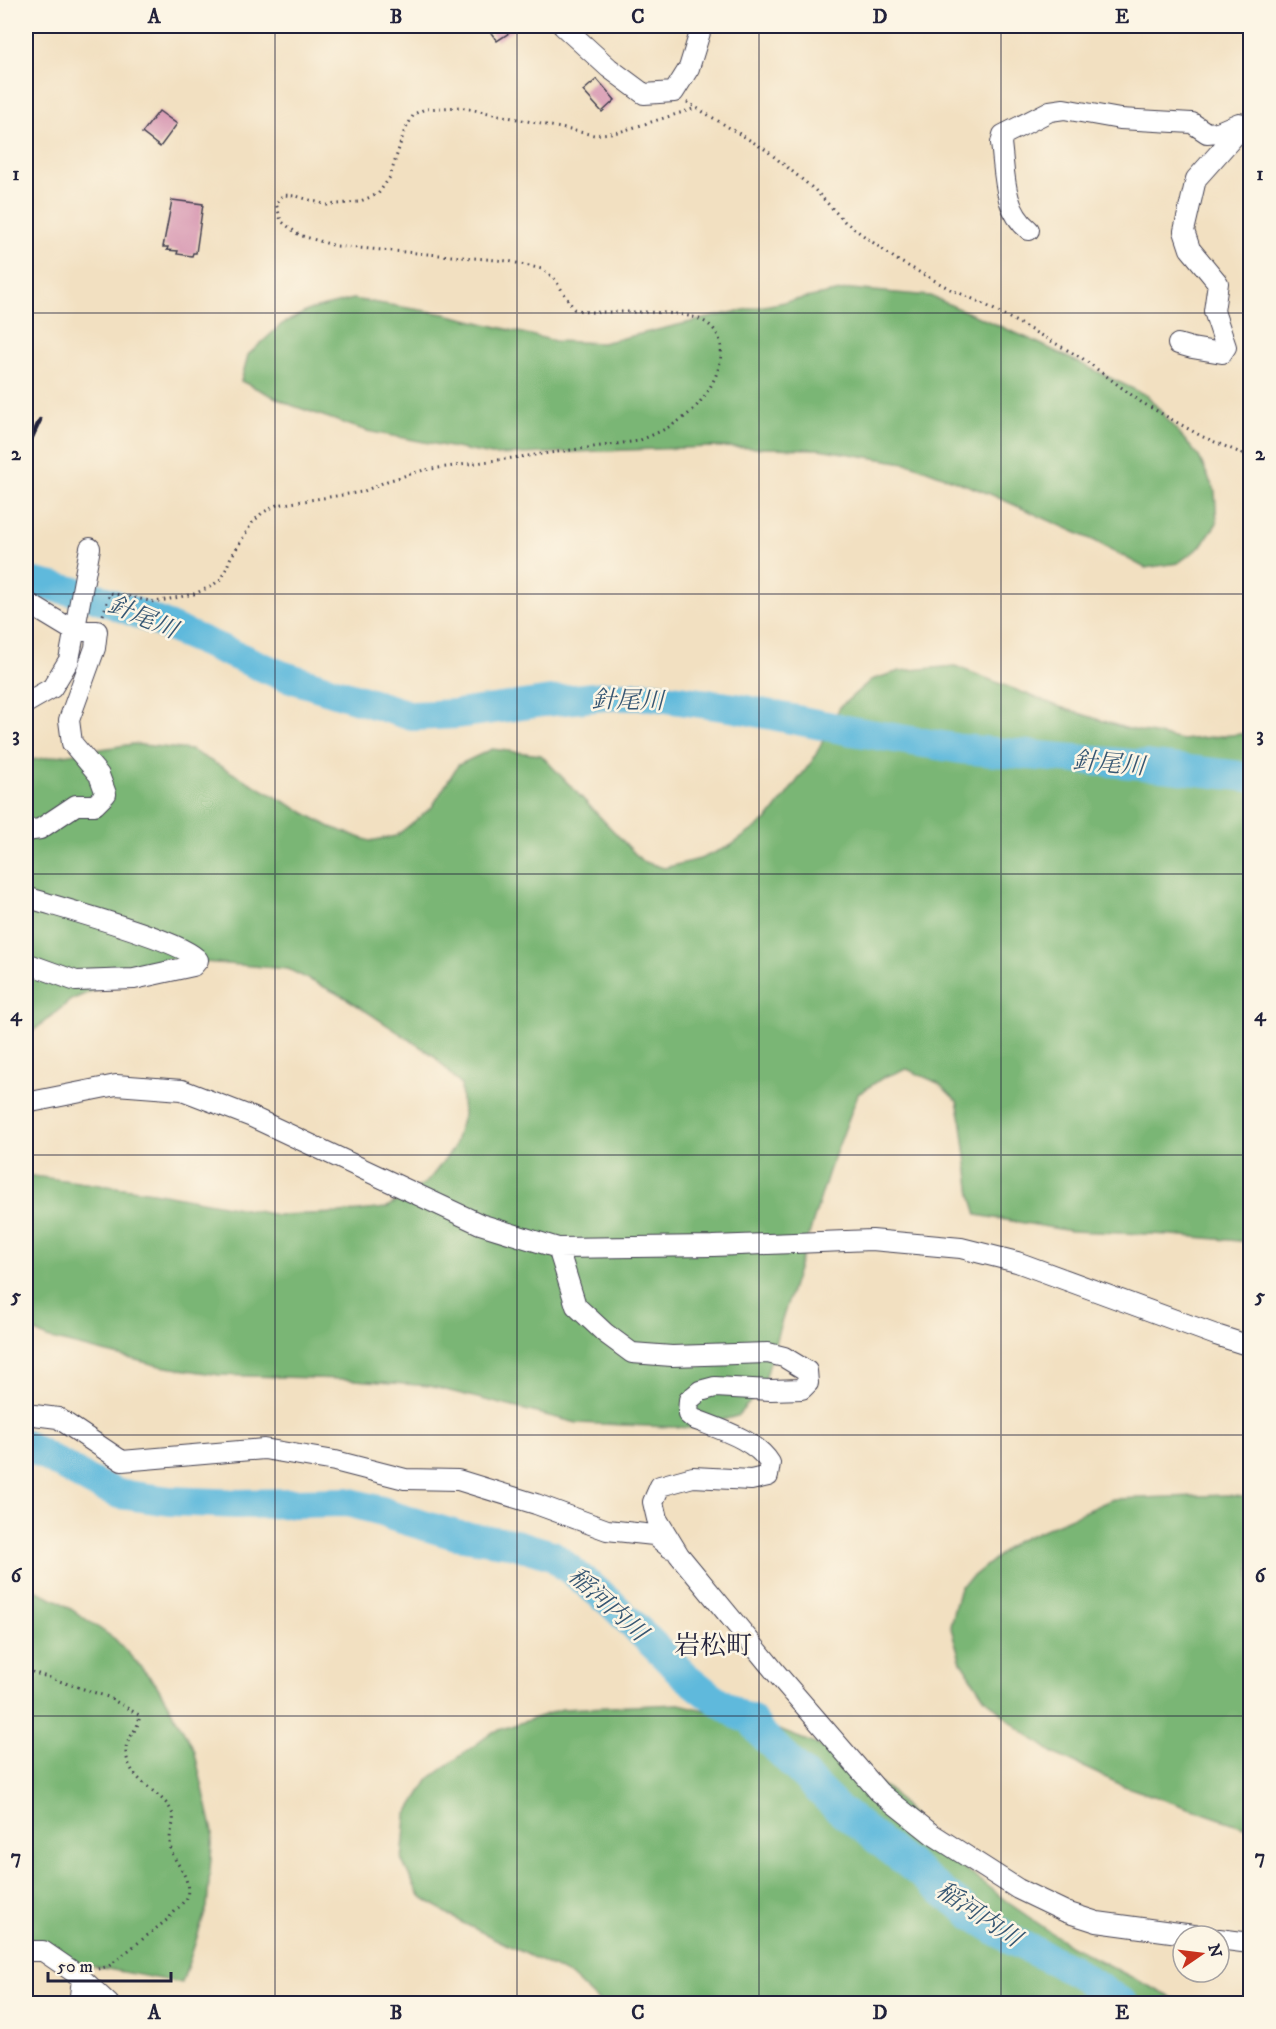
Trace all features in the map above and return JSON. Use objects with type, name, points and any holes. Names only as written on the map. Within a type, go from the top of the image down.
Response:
[{"type":"street","points":[[563,26],[609,69],[644,94],[674,92],[689,68],[702,26]]},
{"type":"street","points":[[1029,230],[1020,223],[1008,201],[1001,143],[1003,135],[1050,111],[1064,109],[1120,119],[1192,123],[1207,133],[1218,132],[1248,121]]},
{"type":"street","points":[[1178,344],[1222,353],[1226,347],[1214,311],[1218,283],[1190,249],[1184,231],[1196,179],[1248,121]]},
{"type":"street","points":[[26,703],[52,688],[69,660],[90,548]]},
{"type":"street","points":[[26,602],[75,627],[97,631],[95,648],[69,720],[72,743],[99,775],[106,794],[95,805],[76,805],[40,829],[26,831]]},
{"type":"street","points":[[26,897],[169,942],[194,955],[198,960],[193,966],[134,979],[76,981],[26,963]]},
{"type":"street","points":[[26,1103],[116,1085],[182,1090],[252,1117],[480,1224],[558,1248],[872,1240],[961,1248],[1017,1262],[1251,1346]]},
{"type":"street","points":[[558,1248],[576,1306],[605,1333],[632,1353],[672,1356],[768,1353],[784,1357],[807,1371],[808,1383],[802,1389],[715,1387],[700,1391],[689,1400],[688,1414],[694,1419],[739,1438],[764,1453],[770,1463],[768,1476],[751,1480],[693,1478],[660,1486],[653,1502],[657,1519],[679,1555],[777,1674],[879,1792],[932,1834],[1018,1889],[1066,1912],[1097,1922],[1171,1932]]},
{"type":"street","points":[[26,1414],[58,1418],[122,1461],[264,1449],[335,1461],[405,1479],[458,1480],[536,1504],[607,1530],[654,1535],[679,1555]]},
{"type":"street","points":[[1231,1940],[1251,1943]]},
{"type":"street","points":[[26,1951],[43,1951],[80,1977],[109,2004]]},
{"type":"street","points":[[79,2004],[80,1977]]},
{"type":"path","points":[[101,620],[110,593],[155,602],[194,594],[212,586],[223,577],[230,559],[252,523],[262,513],[276,505],[362,492],[387,481],[424,470],[638,441],[666,429],[688,414],[705,393],[721,365],[722,348],[717,330],[703,320],[671,313],[587,312],[574,309],[554,278],[542,269],[508,261],[336,246],[299,235],[281,221],[276,203],[283,195],[296,196],[327,205],[358,202],[378,194],[390,177],[404,132],[414,114],[425,109],[460,107],[594,135],[619,132],[696,108],[766,150],[815,190],[845,222],[897,260],[1083,358],[1141,402],[1201,436],[1251,457]]},
{"type":"path","points":[[26,1670],[108,1697],[140,1715],[140,1721],[126,1745],[126,1753],[135,1776],[171,1809],[174,1819],[169,1842],[186,1877],[187,1898],[168,1918],[109,1966],[80,1977]]},
{"type":"green space","points":[[851,289],[930,296],[1034,341],[1148,396],[1199,457],[1215,492],[1217,523],[1200,547],[1178,563],[1145,568],[1095,541],[990,494],[911,464],[819,449],[710,447],[492,455],[367,431],[291,405],[241,381],[248,355],[282,324],[309,310],[353,299],[445,314],[555,341],[602,343],[729,313]]},
{"type":"green space","points":[[955,666],[1060,707],[1125,728],[1182,740],[1250,733],[1250,1242],[1172,1235],[1071,1231],[977,1215],[971,1195],[957,1101],[938,1083],[907,1069],[884,1077],[858,1094],[829,1171],[763,1388],[737,1416],[694,1428],[577,1423],[430,1386],[343,1379],[220,1375],[160,1366],[47,1338],[26,1327],[26,1175],[153,1192],[277,1215],[340,1213],[386,1208],[428,1181],[453,1149],[463,1116],[461,1085],[433,1055],[346,998],[288,969],[167,959],[71,1000],[26,1037],[26,761],[133,744],[191,750],[330,827],[370,841],[396,836],[432,807],[458,765],[492,749],[541,755],[642,861],[664,868],[700,859],[730,846],[768,819],[813,760],[840,707],[871,680],[900,671]]},
{"type":"green space","points":[[1227,1495],[1250,1498],[1250,1829],[1124,1786],[1055,1754],[1017,1727],[984,1697],[961,1662],[950,1625],[960,1587],[1015,1542],[1113,1499]]},
{"type":"green space","points":[[26,1586],[59,1601],[115,1639],[156,1684],[194,1749],[213,1832],[207,1907],[182,1983],[26,1954]]},
{"type":"green space","points":[[679,1704],[766,1725],[818,1745],[891,1791],[946,1854],[1010,1904],[1071,1946],[1174,1999],[1197,2003],[600,2003],[571,1976],[459,1921],[419,1895],[402,1861],[406,1816],[429,1779],[493,1732],[562,1709]]},
{"type":"building","points":[[486,26],[520,26],[497,41]]},
{"type":"building","points":[[597,79],[615,100],[602,112],[583,91]]},
{"type":"building","points":[[159,111],[177,124],[160,147],[142,133]]},
{"type":"building","points":[[172,200],[203,204],[196,253],[192,256],[177,254],[178,251],[167,250],[168,247],[163,247]]},
{"type":"waterway","name":"針尾川","points":[[26,581],[90,595],[281,675],[412,716],[457,714],[604,696],[651,696],[736,708],[852,731],[961,749],[1250,777]]},
{"type":"waterway","name":"稲河内川","points":[[26,1445],[95,1484],[119,1494],[170,1501],[238,1504],[347,1502],[456,1535],[515,1544],[552,1555],[611,1603],[684,1675],[740,1716],[750,1718],[760,1732],[835,1806],[971,1914],[1015,1942],[1069,1968],[1124,2004]]},
{"type":"railway","points":[[26,426],[30,416]]},
{"type":"railway","points":[[26,450],[40,420]]},
{"type":"district","name":"岩松町","points":[[713,1645]]}]
